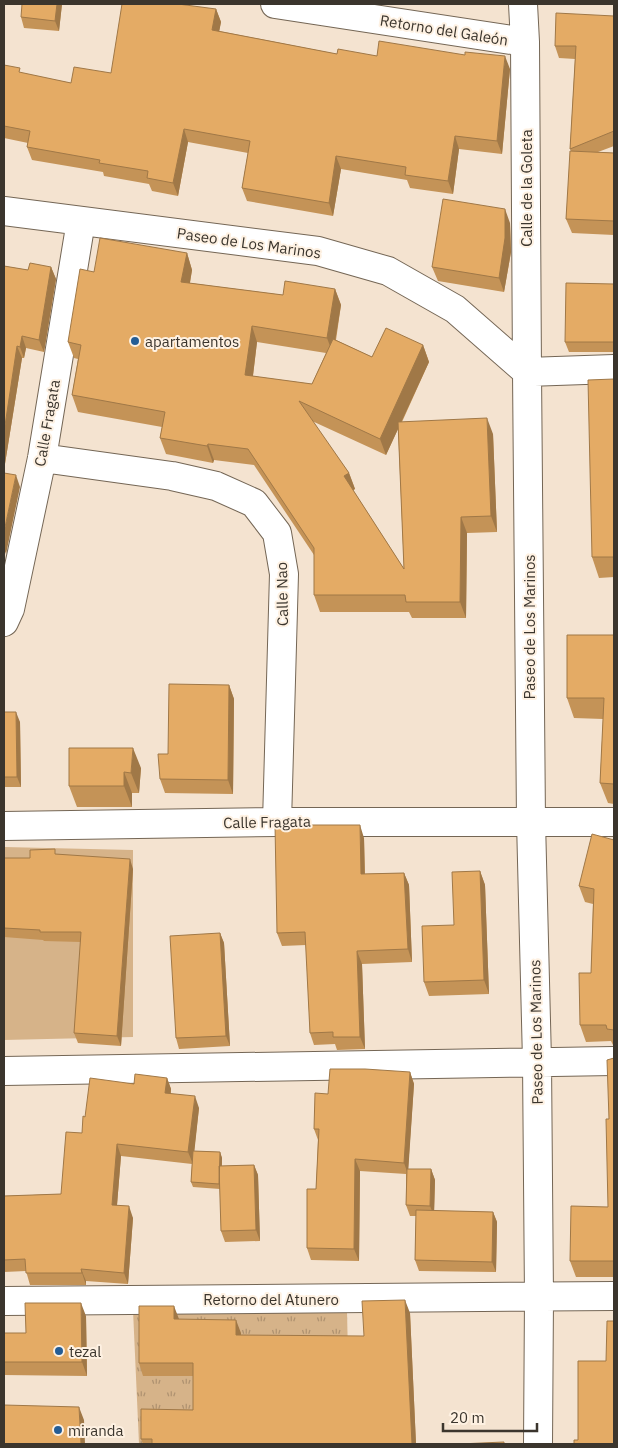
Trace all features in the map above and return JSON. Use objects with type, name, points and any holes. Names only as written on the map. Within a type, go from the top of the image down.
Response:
[{"type":"street","name":"Retorno del Galeón","points":[[275,4],[525,42]]},
{"type":"street","name":"Calle de la Goleta","points":[[523,4],[525,42],[527,372]]},
{"type":"street","name":"Paseo de Los Marinos","points":[[4,211],[318,251],[388,271],[455,309],[527,372],[531,822],[537,1061],[538,1444]]},
{"type":"street","name":"Calle Fragata","points":[[4,622],[10,609],[42,458],[81,221]]},
{"type":"street","points":[[527,372],[614,368]]},
{"type":"street","name":"Calle Nao","points":[[42,458],[172,476],[216,486],[254,503],[277,532],[284,574],[277,822]]},
{"type":"street","name":"Calle Fragata","points":[[4,826],[277,822],[614,822]]},
{"type":"street","points":[[4,1071],[614,1061]]},
{"type":"street","name":"Retorno del Atunero","points":[[4,1301],[614,1296]]},
{"type":"green space","points":[[4,847],[133,850],[133,1037],[4,1040]]},
{"type":"green space","points":[[133,1310],[347,1311],[350,1444],[139,1444]]},
{"type":"building","points":[[22,4],[57,4],[55,21],[21,17]]},
{"type":"building","points":[[122,4],[178,4],[216,9],[212,30],[337,54],[338,49],[377,56],[379,41],[465,55],[465,52],[505,56],[497,141],[455,136],[448,181],[405,175],[406,167],[336,156],[329,203],[242,188],[250,141],[184,129],[173,183],[147,178],[148,171],[99,163],[100,160],[27,147],[30,131],[4,126],[4,65],[20,68],[19,72],[71,83],[74,67],[111,73]]},
{"type":"building","points":[[556,13],[614,16],[614,131],[570,149],[576,46],[555,46]]},
{"type":"building","points":[[570,151],[614,153],[614,221],[566,219]]},
{"type":"building","points":[[443,199],[505,209],[505,238],[499,278],[432,267]]},
{"type":"building","points":[[100,238],[187,253],[181,282],[283,295],[285,281],[335,289],[327,338],[252,326],[245,375],[312,384],[333,339],[372,357],[386,328],[423,345],[380,439],[299,401],[349,473],[344,476],[404,569],[398,422],[487,418],[491,516],[461,517],[460,602],[406,602],[405,595],[314,595],[314,548],[248,449],[208,444],[207,446],[160,438],[165,412],[72,395],[81,345],[68,342],[80,269],[94,272]]},
{"type":"building","points":[[30,263],[51,267],[39,340],[22,336],[20,347],[17,346],[4,432],[4,266],[28,270]]},
{"type":"building","points":[[566,283],[614,284],[614,342],[565,342]]},
{"type":"building","points":[[614,379],[614,557],[592,557],[588,380]]},
{"type":"building","points":[[4,473],[16,475],[4,532]]},
{"type":"building","points":[[567,635],[614,635],[614,784],[600,783],[604,698],[567,698]]},
{"type":"building","points":[[169,684],[229,685],[228,780],[160,779],[158,754],[168,754]]},
{"type":"building","points":[[4,712],[16,712],[17,777],[4,777]]},
{"type":"building","points":[[69,748],[133,748],[131,773],[124,772],[124,786],[69,786]]},
{"type":"building","points":[[275,825],[360,825],[361,874],[404,873],[408,949],[357,951],[360,1037],[333,1037],[333,1032],[310,1033],[305,932],[277,933]]},
{"type":"building","points":[[592,834],[614,840],[614,1030],[607,1029],[606,1025],[580,1025],[579,973],[591,973],[594,889],[579,886]]},
{"type":"building","points":[[55,849],[55,854],[130,859],[117,1036],[74,1033],[81,932],[40,932],[40,930],[4,928],[4,858],[30,858],[30,850]]},
{"type":"building","points":[[480,871],[484,980],[424,982],[422,926],[454,925],[452,872]]},
{"type":"building","points":[[220,933],[226,1036],[176,1038],[170,936]]},
{"type":"building","points":[[614,1058],[614,1261],[570,1261],[571,1206],[608,1207],[606,1119],[609,1119],[607,1060]]},
{"type":"building","points":[[330,1069],[410,1072],[404,1163],[355,1159],[354,1249],[307,1248],[307,1189],[316,1189],[319,1129],[314,1129],[315,1093],[328,1094]]},
{"type":"building","points":[[135,1074],[167,1078],[165,1093],[195,1096],[188,1152],[117,1144],[112,1205],[129,1206],[124,1273],[81,1269],[82,1273],[26,1273],[25,1259],[4,1260],[4,1196],[61,1194],[66,1132],[82,1133],[90,1078],[134,1084]]},
{"type":"building","points":[[193,1151],[220,1152],[219,1184],[191,1182]]},
{"type":"building","points":[[254,1165],[256,1230],[221,1231],[219,1166]]},
{"type":"building","points":[[407,1169],[431,1169],[430,1206],[406,1205]]},
{"type":"building","points":[[416,1210],[493,1212],[492,1262],[415,1260]]},
{"type":"building","points":[[405,1300],[412,1444],[152,1444],[152,1439],[141,1439],[141,1409],[193,1410],[193,1363],[139,1363],[139,1306],[174,1306],[174,1319],[236,1320],[236,1335],[364,1336],[362,1301]]},
{"type":"building","points":[[25,1303],[81,1303],[82,1362],[4,1362],[4,1333],[26,1333]]},
{"type":"building","points":[[607,1321],[614,1321],[614,1444],[574,1444],[574,1440],[578,1440],[578,1361],[606,1361]]},
{"type":"building","points":[[4,1405],[79,1407],[81,1444],[4,1444]]},
{"type":"building","points":[[504,1442],[504,1444],[459,1444]]},
{"type":"place","name":"apartamentos","points":[[135,341]]},
{"type":"place","name":"tezal","points":[[59,1351]]},
{"type":"place","name":"miranda","points":[[58,1430]]}]
